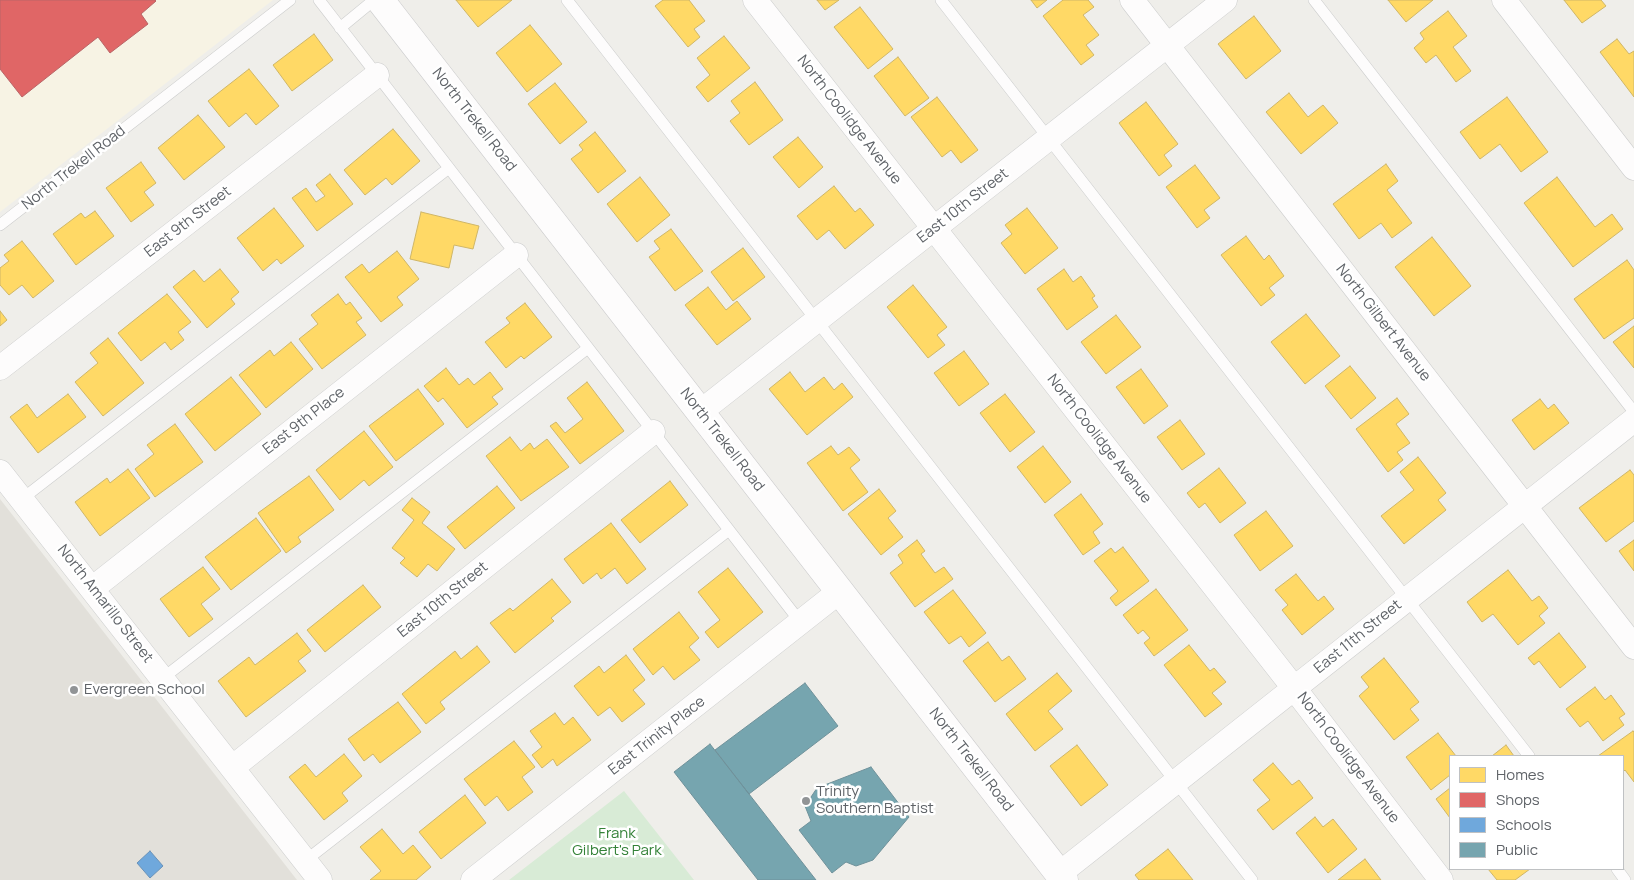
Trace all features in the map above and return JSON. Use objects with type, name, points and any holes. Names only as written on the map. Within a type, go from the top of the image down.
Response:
[{"type":"main road","name":"North Trekell Road","points":[[380,0],[1062,877]]},
{"type":"street","name":"North Coolidge Avenue","points":[[754,0],[1294,688],[1441,880]]},
{"type":"street","name":"North Gilbert Avenue","points":[[1132,0],[1634,647]]},
{"type":"street","name":"East 10th Street","points":[[700,412],[1225,0]]},
{"type":"street","points":[[1504,0],[1634,168]]},
{"type":"street","name":"East 9th Street","points":[[0,368],[377,76]]},
{"type":"street","name":"East 9th Place","points":[[93,588],[516,255]]},
{"type":"street","name":"East 11th Street","points":[[1062,877],[1176,782],[1524,505],[1634,420]]},
{"type":"street","name":"East 10th Street","points":[[233,767],[653,432]]},
{"type":"street","name":"North Amarillo Street","points":[[8,486],[93,588],[320,880]]},
{"type":"street","name":"East Trinity Place","points":[[473,880],[840,592]]},
{"type":"lane","name":"North Trekell Road","points":[[0,225],[290,0]]},
{"type":"lane","points":[[319,0],[801,623]]},
{"type":"lane","points":[[340,28],[374,0]]},
{"type":"lane","points":[[567,0],[1252,880]]},
{"type":"lane","points":[[940,0],[1528,755]]},
{"type":"lane","points":[[1314,0],[1634,412]]},
{"type":"lane","points":[[8,486],[449,168]]},
{"type":"lane","points":[[163,678],[588,348]]},
{"type":"lane","points":[[305,861],[729,530]]},
{"type":"shaded area","points":[[0,0],[273,0],[0,212]]},
{"type":"shaded area","name":"Evergreen School","points":[[0,499],[297,880],[0,880]]},
{"type":"green space","name":"Frank Gilbert's Park","points":[[624,791],[694,880],[509,880]]},
{"type":"building: Homes","points":[[456,0],[512,0],[478,27]]},
{"type":"building: Homes","points":[[663,0],[689,0],[705,21],[694,29],[700,37],[688,47],[655,6]]},
{"type":"building: Homes","points":[[817,0],[839,0],[825,10]]},
{"type":"building: Homes","points":[[1031,0],[1047,0],[1037,8]]},
{"type":"building: Homes","points":[[1063,0],[1088,0],[1094,7],[1083,15],[1099,35],[1086,45],[1094,55],[1081,65],[1043,16]]},
{"type":"building: Homes","points":[[1388,0],[1433,0],[1406,22]]},
{"type":"building: Homes","points":[[1564,0],[1601,0],[1606,6],[1582,23]]},
{"type":"building: Homes","points":[[860,7],[893,49],[868,69],[834,27]]},
{"type":"building: Homes","points":[[1448,11],[1467,36],[1453,47],[1471,71],[1456,82],[1436,55],[1426,63],[1414,48],[1424,39],[1420,33]]},
{"type":"building: Homes","points":[[1254,16],[1281,51],[1246,79],[1218,44]]},
{"type":"building: Homes","points":[[530,25],[562,64],[527,92],[496,53]]},
{"type":"building: Homes","points":[[314,34],[333,60],[292,91],[273,65]]},
{"type":"building: Homes","points":[[724,36],[750,68],[708,102],[696,87],[710,75],[697,58]]},
{"type":"building: Homes","points":[[1617,39],[1629,54],[1634,51],[1634,97],[1600,52]]},
{"type":"building: Homes","points":[[898,57],[929,98],[905,116],[874,76]]},
{"type":"building: Homes","points":[[249,69],[279,106],[256,125],[246,113],[229,127],[208,101]]},
{"type":"building: Homes","points":[[755,82],[783,120],[749,145],[730,121],[740,113],[731,101]]},
{"type":"building: Homes","points":[[555,83],[587,122],[560,144],[528,104]]},
{"type":"building: Homes","points":[[1289,93],[1308,117],[1323,105],[1338,123],[1301,154],[1266,112]]},
{"type":"building: Homes","points":[[937,97],[978,150],[961,163],[951,150],[942,157],[911,117]]},
{"type":"building: Homes","points":[[1507,97],[1548,152],[1521,172],[1500,144],[1480,159],[1460,132]]},
{"type":"building: Homes","points":[[1146,102],[1178,144],[1164,155],[1172,166],[1159,176],[1119,123]]},
{"type":"building: Homes","points":[[198,115],[225,147],[184,180],[158,148]]},
{"type":"building: Homes","points":[[393,129],[420,161],[392,185],[386,178],[365,195],[344,170]]},
{"type":"building: Homes","points":[[595,132],[626,171],[598,193],[571,159],[583,150],[579,145]]},
{"type":"building: Homes","points":[[798,137],[823,167],[799,188],[773,157]]},
{"type":"building: Homes","points":[[141,162],[156,183],[144,192],[154,205],[131,222],[106,188]]},
{"type":"building: Homes","points":[[1386,164],[1398,181],[1387,190],[1412,223],[1392,238],[1381,223],[1359,239],[1333,204]]},
{"type":"building: Homes","points":[[1195,165],[1220,198],[1204,210],[1210,218],[1197,228],[1166,187]]},
{"type":"building: Homes","points":[[330,174],[353,204],[317,231],[292,198],[306,188],[316,202],[325,196],[316,185]]},
{"type":"building: Homes","points":[[640,177],[670,215],[637,242],[607,204]]},
{"type":"building: Homes","points":[[1557,177],[1595,227],[1612,214],[1623,229],[1573,267],[1524,203]]},
{"type":"building: Homes","points":[[834,186],[855,212],[860,208],[874,225],[845,249],[829,230],[817,240],[797,216]]},
{"type":"building: Homes","points":[[274,208],[304,246],[281,264],[277,259],[263,271],[237,238]]},
{"type":"building: Homes","points":[[1027,208],[1058,248],[1025,274],[1001,243],[1012,234],[1005,225]]},
{"type":"building: Homes","points":[[95,211],[114,236],[76,265],[53,234],[81,213],[85,218]]},
{"type":"building: Homes","points":[[421,212],[479,226],[473,249],[454,245],[449,268],[410,259]]},
{"type":"building: Homes","points":[[671,229],[703,271],[675,291],[649,257],[660,249],[654,241]]},
{"type":"building: Homes","points":[[1246,236],[1264,260],[1269,255],[1284,276],[1269,288],[1275,295],[1261,306],[1221,255]]},
{"type":"building: Homes","points":[[1432,237],[1471,286],[1434,316],[1395,267]]},
{"type":"building: Homes","points":[[22,241],[54,281],[33,298],[22,285],[9,295],[0,285],[0,268],[9,261],[4,255]]},
{"type":"building: Homes","points":[[743,248],[765,277],[733,301],[711,272]]},
{"type":"building: Homes","points":[[397,251],[419,279],[397,297],[403,305],[381,322],[345,277],[362,264],[369,273]]},
{"type":"building: Homes","points":[[1627,260],[1634,270],[1634,318],[1604,339],[1574,299]]},
{"type":"building: Homes","points":[[220,269],[239,292],[231,299],[235,304],[207,328],[173,287],[194,270],[204,282]]},
{"type":"building: Homes","points":[[1064,269],[1073,282],[1081,276],[1095,296],[1092,298],[1098,307],[1067,330],[1037,289]]},
{"type":"building: Homes","points":[[913,285],[947,327],[937,335],[945,345],[928,358],[887,307]]},
{"type":"building: Homes","points":[[708,287],[726,310],[737,301],[751,319],[717,345],[685,305]]},
{"type":"building: Homes","points":[[167,294],[191,322],[178,332],[184,340],[171,350],[165,342],[141,361],[118,333]]},
{"type":"building: Homes","points":[[338,294],[346,305],[350,302],[362,318],[356,322],[366,335],[322,369],[299,339],[318,324],[311,315]]},
{"type":"building: Homes","points":[[525,303],[552,337],[524,359],[521,356],[506,368],[485,342],[510,323],[506,318]]},
{"type":"building: Homes","points":[[0,311],[7,320],[0,326]]},
{"type":"building: Homes","points":[[1306,314],[1340,356],[1305,384],[1271,342]]},
{"type":"building: Homes","points":[[1116,315],[1141,347],[1106,374],[1081,342]]},
{"type":"building: Homes","points":[[1634,326],[1634,368],[1613,342]]},
{"type":"building: Homes","points":[[108,338],[144,383],[103,416],[75,382],[98,363],[90,353]]},
{"type":"building: Homes","points":[[291,342],[313,369],[266,408],[239,375],[270,350],[274,356]]},
{"type":"building: Homes","points":[[964,351],[989,384],[959,406],[934,373]]},
{"type":"building: Homes","points":[[1350,366],[1376,398],[1351,419],[1325,386]]},
{"type":"building: Homes","points":[[446,368],[459,385],[468,378],[474,385],[490,372],[503,389],[492,397],[498,404],[467,428],[443,398],[438,402],[424,386]]},
{"type":"building: Homes","points":[[1141,369],[1168,406],[1144,424],[1116,387]]},
{"type":"building: Homes","points":[[790,372],[805,392],[824,377],[834,390],[842,383],[853,397],[807,435],[769,389]]},
{"type":"building: Homes","points":[[231,377],[261,414],[215,451],[185,414]]},
{"type":"building: Homes","points":[[587,382],[624,431],[580,464],[550,426],[556,422],[565,433],[583,419],[567,398]]},
{"type":"building: Homes","points":[[418,389],[444,424],[396,461],[369,426]]},
{"type":"building: Homes","points":[[68,394],[86,417],[38,453],[10,417],[27,404],[37,418]]},
{"type":"building: Homes","points":[[1005,394],[1035,432],[1010,452],[980,413]]},
{"type":"building: Homes","points":[[1397,398],[1409,414],[1396,424],[1410,443],[1397,452],[1403,460],[1388,472],[1356,429]]},
{"type":"building: Homes","points":[[1540,399],[1548,409],[1554,404],[1569,423],[1534,450],[1512,420]]},
{"type":"building: Homes","points":[[1180,420],[1205,454],[1182,470],[1157,437]]},
{"type":"building: Homes","points":[[175,424],[203,462],[155,497],[135,469],[154,454],[147,445]]},
{"type":"building: Homes","points":[[364,431],[393,467],[369,486],[364,480],[340,500],[316,470]]},
{"type":"building: Homes","points":[[510,437],[521,451],[530,443],[534,449],[547,439],[569,467],[521,501],[486,456]]},
{"type":"building: Homes","points":[[831,446],[838,455],[849,447],[860,460],[850,468],[868,492],[843,511],[807,463]]},
{"type":"building: Homes","points":[[1043,446],[1071,482],[1045,503],[1017,467]]},
{"type":"building: Homes","points":[[1418,457],[1446,493],[1438,500],[1446,510],[1404,544],[1381,516],[1414,490],[1400,472]]},
{"type":"building: Homes","points":[[1219,468],[1246,503],[1220,523],[1205,503],[1199,508],[1187,493]]},
{"type":"building: Homes","points":[[128,469],[150,498],[100,536],[75,502],[107,478],[110,483]]},
{"type":"building: Homes","points":[[1630,470],[1634,475],[1634,521],[1606,542],[1579,508]]},
{"type":"building: Homes","points":[[309,476],[334,510],[298,537],[301,542],[286,553],[258,513]]},
{"type":"building: Homes","points":[[670,481],[688,505],[640,543],[621,520]]},
{"type":"building: Homes","points":[[497,486],[515,508],[465,549],[447,527]]},
{"type":"building: Homes","points":[[879,489],[896,511],[888,518],[903,537],[881,555],[848,514]]},
{"type":"building: Homes","points":[[1081,494],[1103,524],[1093,532],[1100,543],[1083,555],[1054,515]]},
{"type":"building: Homes","points":[[412,498],[430,512],[422,523],[455,549],[437,571],[428,564],[417,577],[400,563],[405,558],[392,548],[414,520],[402,510]]},
{"type":"building: Homes","points":[[1266,511],[1293,546],[1260,571],[1234,535]]},
{"type":"building: Homes","points":[[256,518],[281,551],[231,590],[205,557]]},
{"type":"building: Homes","points":[[611,523],[646,569],[627,584],[615,568],[601,579],[597,573],[583,584],[564,559]]},
{"type":"building: Homes","points":[[917,540],[925,551],[921,554],[935,573],[944,567],[953,579],[915,607],[890,573],[903,563],[898,555]]},
{"type":"building: Homes","points":[[1634,540],[1634,571],[1619,551]]},
{"type":"building: Homes","points":[[1123,547],[1149,581],[1116,606],[1110,598],[1118,591],[1094,561],[1111,548],[1115,553]]},
{"type":"building: Homes","points":[[203,567],[220,589],[201,604],[213,619],[189,637],[160,599]]},
{"type":"building: Homes","points":[[728,568],[763,612],[718,648],[705,632],[720,620],[698,592]]},
{"type":"building: Homes","points":[[1508,570],[1532,601],[1539,596],[1548,608],[1539,616],[1545,623],[1518,645],[1493,614],[1482,622],[1467,602]]},
{"type":"building: Homes","points":[[1296,574],[1318,601],[1324,596],[1334,609],[1302,635],[1282,610],[1288,605],[1275,590]]},
{"type":"building: Homes","points":[[552,579],[571,602],[551,618],[554,621],[515,653],[490,623],[510,608],[513,611]]},
{"type":"building: Homes","points":[[363,585],[381,607],[325,652],[307,630]]},
{"type":"building: Homes","points":[[1156,589],[1188,630],[1154,656],[1144,643],[1150,638],[1143,630],[1138,634],[1123,615]]},
{"type":"building: Homes","points":[[953,590],[986,633],[969,647],[961,636],[949,644],[924,612]]},
{"type":"building: Homes","points":[[679,612],[699,638],[689,647],[700,660],[674,680],[663,666],[653,675],[633,649]]},
{"type":"building: Homes","points":[[297,633],[311,651],[298,661],[306,671],[246,717],[218,681],[249,657],[255,665]]},
{"type":"building: Homes","points":[[1559,633],[1586,667],[1560,688],[1539,661],[1534,665],[1528,658]]},
{"type":"building: Homes","points":[[988,642],[1002,661],[1009,656],[1026,679],[995,702],[963,661]]},
{"type":"building: Homes","points":[[1189,645],[1210,671],[1214,668],[1226,682],[1212,693],[1222,704],[1205,717],[1164,665]]},
{"type":"building: Homes","points":[[477,646],[490,662],[440,702],[445,709],[426,724],[402,694],[455,651],[461,659]]},
{"type":"building: Homes","points":[[626,655],[645,680],[633,690],[645,704],[622,722],[610,707],[598,716],[574,686],[599,666],[604,673]]},
{"type":"building: Homes","points":[[1384,658],[1419,702],[1410,709],[1419,720],[1394,740],[1359,696],[1369,687],[1361,677]]},
{"type":"building: Homes","points":[[1057,673],[1072,691],[1048,711],[1063,729],[1035,751],[1006,714]]},
{"type":"building: Homes","points":[[1595,687],[1605,700],[1611,695],[1625,714],[1619,718],[1624,725],[1603,741],[1588,721],[1580,727],[1566,709]]},
{"type":"building: Homes","points":[[398,702],[421,732],[380,763],[373,754],[364,761],[348,739]]},
{"type":"building: Homes","points":[[555,713],[564,725],[573,717],[591,740],[557,766],[553,759],[542,768],[532,755],[542,747],[530,731]]},
{"type":"building: Homes","points":[[1633,731],[1634,782],[1624,771],[1624,755],[1599,755]]},
{"type":"building: Homes","points":[[1438,733],[1455,755],[1449,755],[1449,776],[1431,790],[1406,757]]},
{"type":"building: Homes","points":[[514,741],[535,767],[522,777],[533,792],[508,811],[497,796],[485,806],[464,779]]},
{"type":"building: Homes","points":[[1077,745],[1108,785],[1081,806],[1050,766]]},
{"type":"building: Homes","points":[[1506,745],[1513,755],[1493,755]]},
{"type":"building: Homes","points":[[344,754],[362,776],[342,793],[348,801],[324,820],[289,777],[305,764],[316,777]]},
{"type":"building: Homes","points":[[1273,763],[1292,785],[1299,780],[1313,798],[1273,830],[1257,810],[1270,800],[1253,780]]},
{"type":"building: Homes","points":[[1449,789],[1449,817],[1436,799]]},
{"type":"building: Homes","points":[[465,795],[486,823],[441,859],[419,832]]},
{"type":"building: Homes","points":[[1315,817],[1323,827],[1333,819],[1357,849],[1328,873],[1296,833]]},
{"type":"building: Homes","points":[[382,829],[403,854],[413,845],[431,867],[416,880],[370,880],[381,871],[360,847]]},
{"type":"building: Homes","points":[[1168,849],[1193,880],[1139,880],[1135,875]]},
{"type":"building: Homes","points":[[1365,859],[1381,880],[1338,880]]},
{"type":"building: Homes","points":[[1489,870],[1529,870],[1515,880],[1497,880]]},
{"type":"building: Shops","points":[[0,0],[156,1],[141,14],[148,24],[110,53],[98,37],[22,97],[0,69]]},
{"type":"building: Schools","points":[[150,851],[163,866],[150,878],[137,863]]},
{"type":"building: Public","points":[[805,683],[838,726],[749,794],[715,750]]},
{"type":"building: Public","points":[[710,744],[816,880],[758,880],[674,772]]},
{"type":"building: Public","points":[[871,767],[909,817],[873,860],[856,866],[846,862],[832,873],[799,830],[811,821],[805,806],[817,788]]},
{"type":"place","name":"Evergreen School","points":[[74,690]]},
{"type":"place","name":"Trinity Southern Baptist","points":[[806,801]]}]
